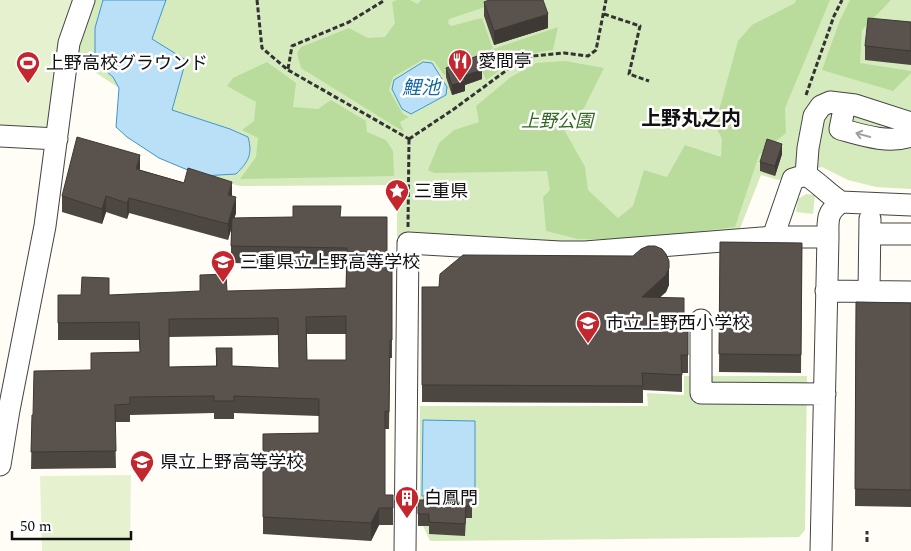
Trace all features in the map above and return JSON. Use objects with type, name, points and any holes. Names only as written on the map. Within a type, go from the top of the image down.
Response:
[{"type":"street","points":[[0,465],[45,226],[69,43],[84,0]]},
{"type":"street","points":[[837,103],[840,129],[872,138],[903,139],[911,136]]},
{"type":"street","points":[[806,175],[808,148],[814,116],[821,106],[837,103],[854,105],[911,123]]},
{"type":"street","points":[[0,136],[57,139]]},
{"type":"street","points":[[774,237],[793,179],[806,175],[816,180],[833,197],[841,202],[911,205]]},
{"type":"street","points":[[821,551],[828,217],[841,202]]},
{"type":"street","points":[[869,291],[870,226],[911,234]]},
{"type":"street","points":[[405,551],[408,243],[585,252],[774,237],[828,237]]},
{"type":"street","points":[[826,291],[911,292]]},
{"type":"street","points":[[701,320],[701,393],[825,394]]},
{"type":"path","points":[[257,0],[262,48],[288,70],[409,139]]},
{"type":"path","points":[[288,70],[292,46],[349,22],[385,0]]},
{"type":"path","points":[[409,139],[511,67],[532,56],[564,53],[588,56],[596,50],[606,0]]},
{"type":"path","points":[[803,102],[834,16],[842,0]]},
{"type":"path","points":[[604,14],[640,26],[629,74],[649,81]]},
{"type":"path","points":[[408,243],[409,139]]},
{"type":"path","points":[[867,531],[867,542]]},
{"type":"green space","name":"上野高校グラウンド","points":[[0,0],[75,0],[50,125],[36,132],[0,130]]},
{"type":"green space","name":"上野公園","points":[[93,0],[911,0],[911,189],[876,187],[848,180],[822,167],[778,180],[761,175],[739,231],[623,245],[397,236],[397,185],[240,186],[202,176],[159,158],[127,137],[116,127],[119,88],[75,59]]},
{"type":"green space","points":[[410,0],[418,4],[421,0],[506,0],[449,19],[448,23],[451,26],[482,18],[493,49],[558,27],[553,50],[525,56],[486,80],[479,63],[444,75],[434,61],[424,59],[393,77],[389,90],[403,114],[409,117],[400,122],[404,132],[301,68],[297,53],[301,47],[349,28],[368,38],[385,37],[395,23],[392,2]]},
{"type":"green space","points":[[796,0],[830,0],[785,108],[786,133],[759,155],[735,227],[638,239],[578,239],[546,231],[543,197],[550,190],[547,171],[434,173],[428,170],[439,143],[454,130],[479,122],[476,106],[511,77],[536,63],[565,61],[604,68],[584,108],[562,126],[585,167],[588,190],[618,218],[633,206],[644,170],[667,177],[685,145],[721,157],[722,139],[715,125],[738,41],[752,25],[795,3]]},
{"type":"green space","points":[[850,0],[891,0],[862,30],[860,63],[911,71],[893,91],[822,70],[840,20]]},
{"type":"green space","points":[[267,62],[296,83],[293,107],[318,109],[331,100],[366,121],[367,132],[386,140],[393,151],[394,176],[240,179],[256,157],[258,138],[242,130],[254,121],[256,102],[227,86],[233,78]]},
{"type":"green space","points":[[806,194],[815,195],[813,214],[796,212],[798,199]]},
{"type":"green space","points":[[684,376],[807,376],[805,530],[799,537],[430,541],[423,526],[420,508],[420,406],[648,406],[647,393],[684,395]]},
{"type":"green space","points":[[131,475],[130,551],[42,551],[40,476]]},
{"type":"water","points":[[103,0],[166,0],[152,39],[186,60],[172,110],[230,129],[248,137],[250,153],[244,166],[236,174],[202,176],[159,158],[127,137],[116,127],[119,88],[113,77],[95,62],[95,28]]},
{"type":"water","name":"鯉池","points":[[423,62],[432,63],[447,87],[446,95],[411,114],[402,109],[392,89],[394,80]]},
{"type":"water","points":[[423,420],[475,421],[475,496],[422,496]]},
{"type":"building","points":[[489,0],[543,0],[548,14],[494,31],[484,2]]},
{"type":"building","points":[[868,18],[911,22],[911,51],[865,46]]},
{"type":"building","points":[[465,54],[467,60],[477,56],[482,70],[463,76],[465,81],[452,85],[446,68],[453,65],[451,59]]},
{"type":"building","points":[[77,137],[140,155],[136,169],[184,183],[188,168],[232,182],[228,195],[236,197],[228,224],[129,198],[127,203],[106,196],[102,209],[62,196]]},
{"type":"building","points":[[767,139],[782,144],[775,166],[760,162]]},
{"type":"building","points":[[293,206],[341,206],[340,217],[387,217],[387,271],[392,271],[392,340],[390,340],[389,412],[385,411],[385,495],[393,495],[393,508],[379,508],[371,523],[263,517],[263,434],[319,433],[319,399],[234,396],[234,401],[214,401],[214,396],[130,397],[130,404],[115,405],[116,451],[31,452],[34,371],[91,370],[91,353],[140,352],[139,322],[58,323],[58,295],[81,295],[82,277],[109,278],[109,295],[200,291],[200,275],[226,274],[227,291],[346,288],[347,248],[231,246],[232,218],[293,217]],"holes":[[[346,316],[346,360],[307,360],[306,317]],[[278,318],[279,368],[232,366],[232,348],[216,348],[217,366],[169,367],[169,319]]]},
{"type":"building","points":[[720,242],[802,243],[801,355],[719,354]]},
{"type":"building","points":[[648,246],[662,249],[669,261],[669,268],[666,275],[642,297],[684,298],[684,324],[688,324],[688,355],[681,355],[682,375],[642,373],[643,386],[422,385],[422,287],[439,287],[440,274],[463,255],[633,256]]},
{"type":"building","points":[[856,302],[911,303],[911,490],[855,489]]},
{"type":"building","points":[[425,492],[472,494],[472,506],[466,506],[465,524],[429,522],[429,514],[418,514],[418,500],[424,500]]},
{"type":"place","name":"愛間亭","points":[[460,82]]},
{"type":"place","name":"上野高校グラウンド","points":[[28,84]]},
{"type":"place","name":"三重県","points":[[397,212]]},
{"type":"place","name":"三重県立上野高等学校","points":[[223,283]]},
{"type":"place","name":"市立上野西小学校","points":[[588,344]]},
{"type":"place","name":"県立上野高等学校","points":[[142,483]]},
{"type":"place","name":"白鳳門","points":[[407,519]]},
{"type":"district","name":"上野丸之内","points":[[691,118]]}]
